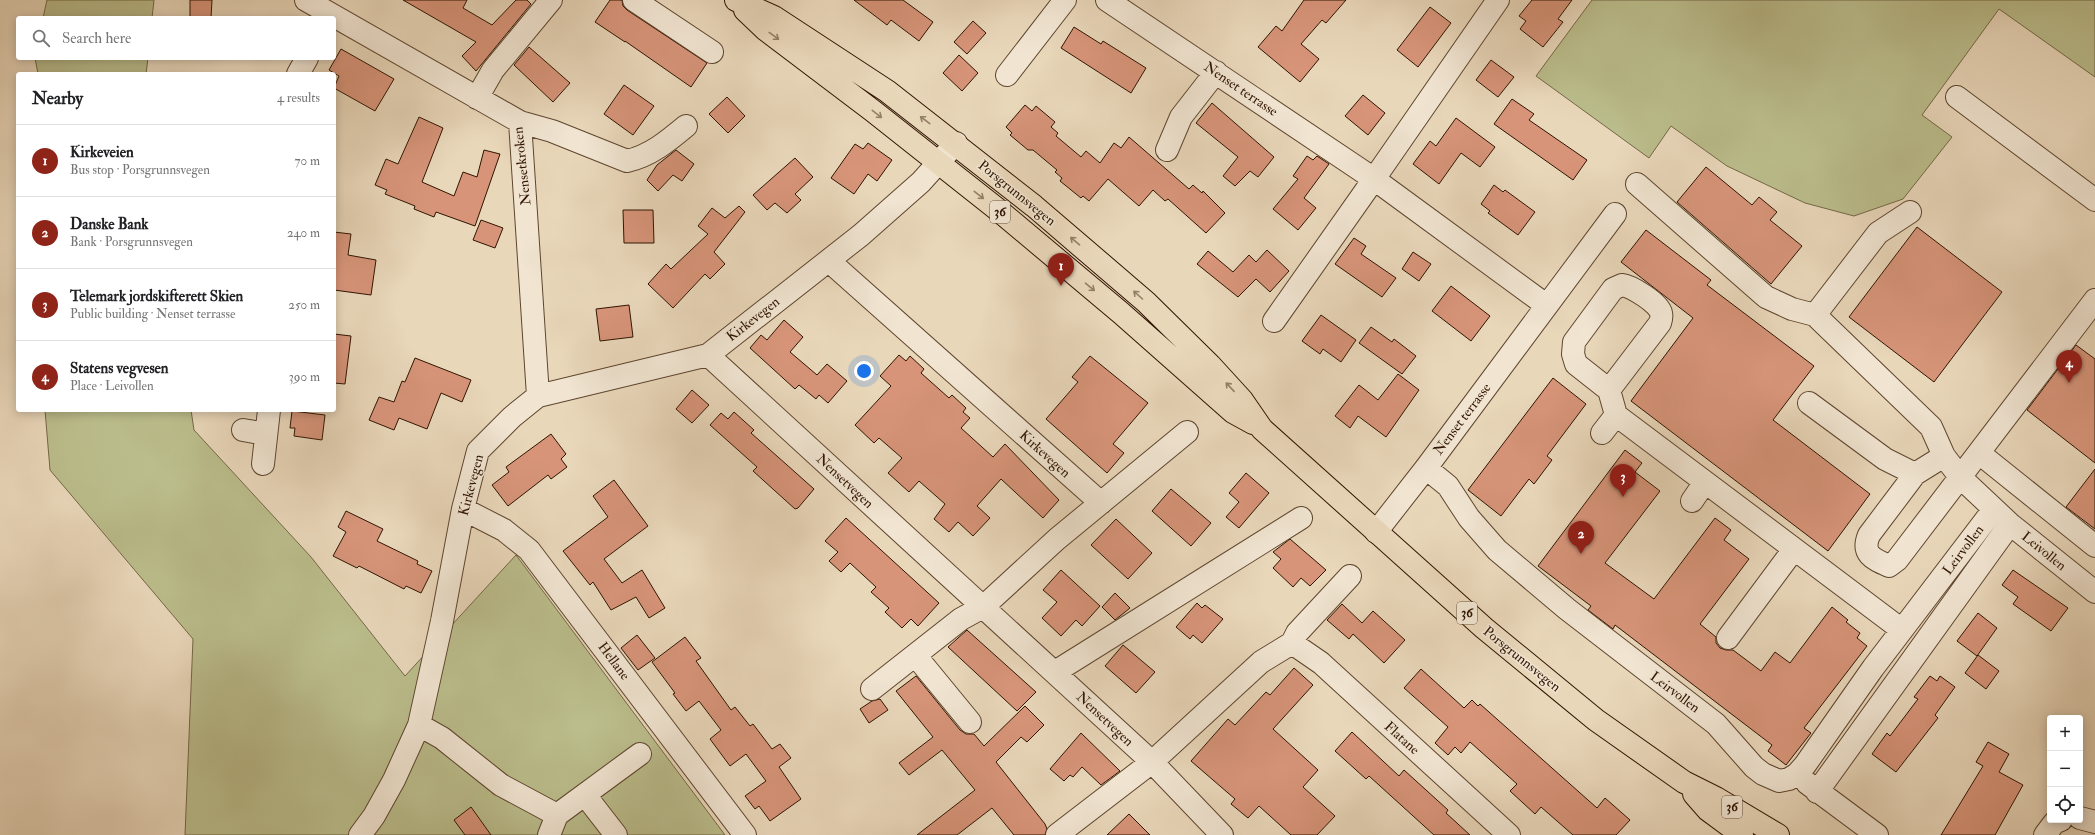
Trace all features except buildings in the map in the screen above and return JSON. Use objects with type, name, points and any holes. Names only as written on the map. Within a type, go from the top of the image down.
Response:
[{"type":"highway","name":"Porsgrunnsvegen","points":[[735,0],[774,17],[887,91],[956,143],[1104,265],[1146,302],[1221,377],[1242,400],[1262,429]]},
{"type":"highway","name":"Porsgrunnsvegen","points":[[735,0],[766,30],[939,163],[1115,308],[1233,412],[1262,429],[1484,628],[1596,720],[1684,782],[1716,798],[1778,835]]},
{"type":"highway","name":"Porsgrunnsvegen","points":[[1684,782],[1708,810],[1742,835]]},
{"type":"street","name":"Nensetkroken","points":[[306,0],[332,16]]},
{"type":"street","points":[[477,98],[493,70],[551,0]]},
{"type":"street","points":[[634,0],[712,52]]},
{"type":"street","points":[[1007,75],[1065,0]]},
{"type":"street","name":"Nenset terrasse","points":[[1107,0],[1216,72],[1374,180],[1546,305]]},
{"type":"street","points":[[1274,321],[1374,180],[1495,2]]},
{"type":"street","name":"Nensetkroken","points":[[336,19],[520,122],[538,396]]},
{"type":"street","points":[[299,72],[306,60]]},
{"type":"street","points":[[1167,150],[1181,117],[1216,72]]},
{"type":"street","points":[[1957,97],[2095,200]]},
{"type":"street","points":[[520,122],[552,132],[627,161],[640,158],[661,146],[686,126]]},
{"type":"street","name":"Kirkevegen","points":[[360,835],[374,816],[394,780],[419,725],[442,621],[464,509],[478,451],[512,417],[538,396],[708,355],[861,235],[939,163],[956,143]]},
{"type":"street","points":[[1637,184],[1766,297],[1792,309],[1815,315],[1878,233],[1910,212]]},
{"type":"street","name":"Nenset terrasse","points":[[1376,532],[1426,468],[1615,214]]},
{"type":"street","name":"Kirkevegen","points":[[829,261],[1101,503]]},
{"type":"street","points":[[1609,390],[1660,323],[1661,313],[1658,307],[1630,286],[1622,284],[1613,289],[1574,342],[1573,354],[1576,364],[1609,390],[1616,415],[1902,630]]},
{"type":"street","points":[[1944,456],[1915,474],[1869,535],[1865,545],[1867,551],[1878,561],[1889,566],[1897,560],[2095,300]]},
{"type":"street","name":"Leivollen","points":[[1815,315],[1931,427],[1944,456],[1960,477],[2010,524],[2095,592]]},
{"type":"street","name":"Nensetvegen","points":[[708,355],[1152,762],[1222,835]]},
{"type":"street","points":[[1809,403],[1885,459],[1915,474]]},
{"type":"street","points":[[263,464],[269,412]]},
{"type":"street","points":[[1602,433],[1616,415]]},
{"type":"street","points":[[243,430],[266,434]]},
{"type":"street","points":[[872,689],[961,619],[983,607],[1057,539],[1187,432]]},
{"type":"street","points":[[1979,453],[2095,546]]},
{"type":"street","name":"Leirvollen","points":[[1426,468],[1448,486],[1469,518],[1498,550],[1567,609],[1716,724],[1754,767],[1766,776],[1779,781],[1789,779],[1797,774],[1902,630],[1994,509]]},
{"type":"street","points":[[1692,501],[1705,482]]},
{"type":"street","name":"Hellane","points":[[464,509],[504,530],[529,550],[745,835]]},
{"type":"street","points":[[1055,672],[1301,518]]},
{"type":"street","points":[[1817,792],[2010,524]]},
{"type":"street","points":[[1728,638],[1794,549]]},
{"type":"street","points":[[1057,835],[1152,762],[1261,662],[1292,643],[1297,633],[1350,576]]},
{"type":"street","name":"Flatane","points":[[1292,643],[1321,664],[1509,835]]},
{"type":"street","points":[[915,655],[970,722]]},
{"type":"street","points":[[419,725],[442,738],[501,785],[557,815]]},
{"type":"street","points":[[549,835],[557,815],[640,754]]},
{"type":"street","points":[[1797,774],[1817,792],[1877,835]]},
{"type":"street","points":[[585,795],[616,835]]},
{"type":"street","points":[[2083,819],[2095,822]]},
{"type":"street","points":[[2045,835],[2054,823]]},
{"type":"street","points":[[2091,835],[2095,828]]},
{"type":"green space","points":[[47,0],[154,0],[152,16],[43,16]]},
{"type":"green space","points":[[1592,0],[2095,0],[2095,77],[1999,9],[1922,115],[1952,137],[1903,199],[1854,216],[1805,203],[1727,166],[1671,126],[1649,158],[1536,76]]},
{"type":"green space","points":[[35,60],[148,60],[146,72],[38,72]]},
{"type":"green space","points":[[45,412],[191,412],[194,430],[311,557],[405,676],[516,555],[725,835],[185,835],[193,639],[50,470]]},
{"type":"place","name":"Kirkeveien","points":[[1061,286]]},
{"type":"place","name":"Statens vegvesen","points":[[2069,383]]},
{"type":"place","name":"Telemark jordskifterett Skien","points":[[1623,497]]},
{"type":"place","name":"Danske Bank","points":[[1581,554]]}]
